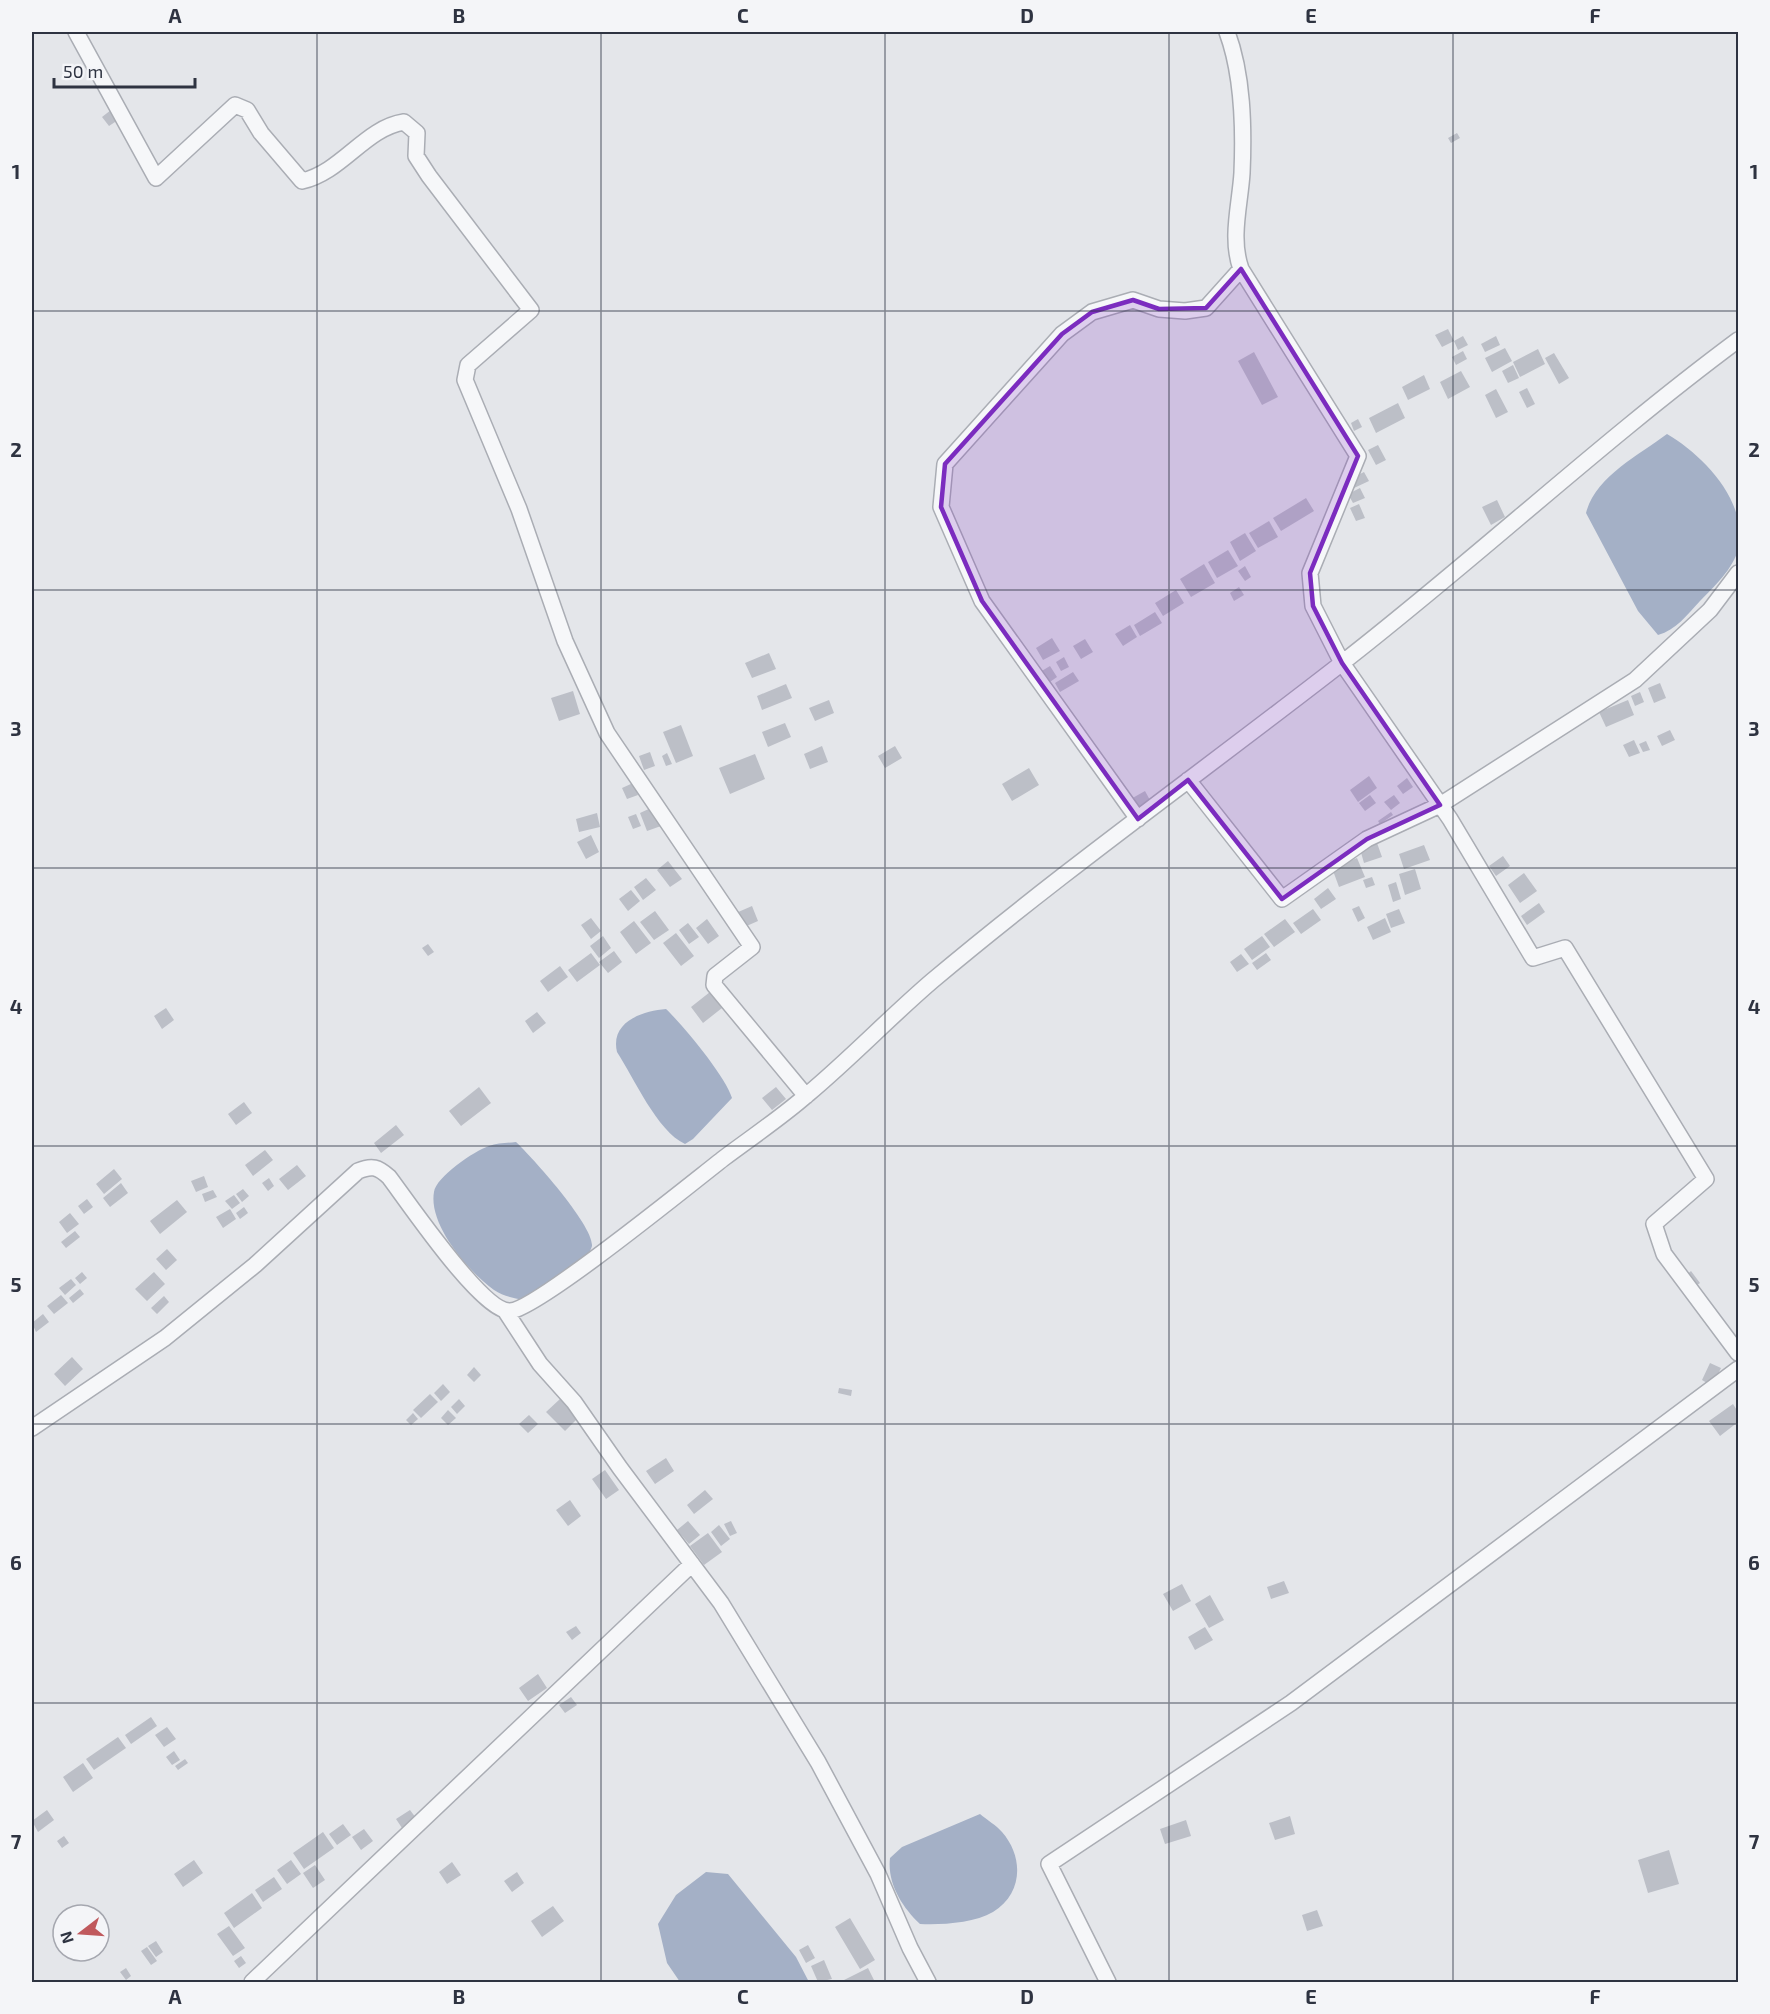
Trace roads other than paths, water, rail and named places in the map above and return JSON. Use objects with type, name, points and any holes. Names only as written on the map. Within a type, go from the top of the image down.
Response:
[{"type":"street","points":[[76,32],[156,178],[235,105],[247,110],[261,133],[302,181],[327,172],[389,124],[404,122],[417,133],[416,156],[531,310],[468,365],[465,380],[519,509],[565,641],[607,733],[752,947],[715,976],[714,985],[807,1095]]},
{"type":"street","points":[[1227,32],[1242,109],[1242,173],[1235,251],[1241,268],[1358,456],[1310,573],[1313,606],[1342,663],[1440,805],[1533,958],[1565,948],[1706,1179],[1654,1224],[1664,1254],[1738,1353]]},
{"type":"street","points":[[1138,819],[982,601],[941,507],[945,464],[1062,334],[1092,312],[1133,300],[1160,309],[1185,311],[1206,308],[1241,268]]},
{"type":"street","points":[[506,1312],[522,1309],[586,1264],[807,1095],[932,982],[1188,780],[1342,663],[1738,340]]},
{"type":"street","points":[[1188,780],[1282,898],[1367,839],[1440,805],[1635,680],[1710,610],[1738,573]]},
{"type":"street","points":[[32,1428],[165,1338],[255,1265],[358,1171],[369,1167],[379,1168],[389,1177],[475,1288],[491,1304],[506,1312],[540,1364],[574,1402],[721,1603],[818,1762],[878,1874],[928,1983]]},
{"type":"street","points":[[1108,1983],[1049,1864],[1291,1703],[1738,1369]]},
{"type":"street","points":[[252,1983],[692,1564]]},
{"type":"water","points":[[1667,434],[1695,454],[1720,482],[1737,514],[1740,531],[1736,556],[1722,577],[1681,621],[1670,630],[1658,635],[1638,611],[1586,513],[1591,500],[1608,478]]},
{"type":"water","points":[[666,1009],[722,1077],[732,1098],[693,1139],[685,1144],[665,1128],[656,1116],[617,1052],[618,1033],[623,1026],[647,1012]]},
{"type":"water","points":[[516,1142],[548,1176],[573,1208],[590,1236],[592,1246],[586,1259],[577,1267],[524,1300],[497,1292],[473,1272],[452,1247],[437,1219],[434,1205],[436,1186],[457,1165],[489,1146]]},
{"type":"water","points":[[980,1814],[1002,1832],[1014,1853],[1017,1875],[1010,1895],[993,1912],[977,1919],[948,1924],[920,1924],[897,1894],[891,1876],[890,1858],[902,1847]]},
{"type":"water","points":[[706,1872],[728,1874],[796,1957],[809,1982],[680,1982],[667,1963],[658,1924],[676,1895]]}]
